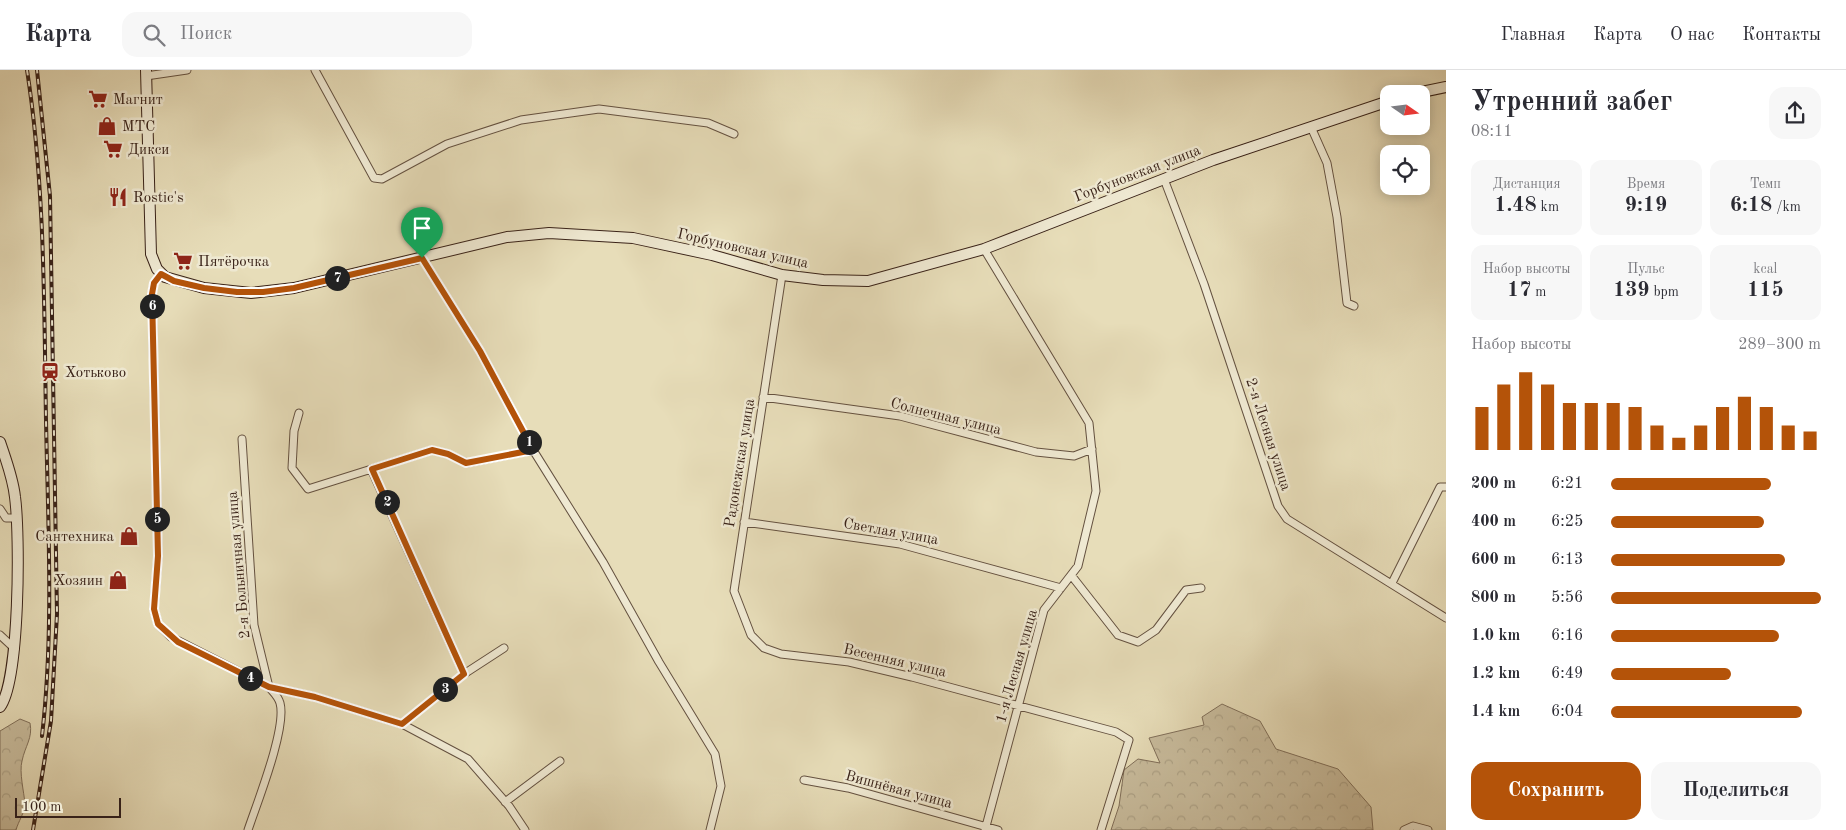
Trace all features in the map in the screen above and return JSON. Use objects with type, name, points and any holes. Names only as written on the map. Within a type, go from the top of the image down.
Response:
[{"type":"main road","points":[[146,73],[151,254],[154,264],[161,274]]},
{"type":"main road","points":[[1430,90],[1446,87]]},
{"type":"main road","name":"Горбуновская улица","points":[[161,274],[174,281],[204,288],[237,292],[263,292],[294,288],[507,237],[549,233],[633,238],[712,255],[782,275],[823,280],[868,281],[984,248],[1164,179],[1380,104]]},
{"type":"main road","points":[[0,442],[12,477],[17,518],[15,649],[7,693],[0,707]]},
{"type":"street","points":[[146,73],[187,70]]},
{"type":"street","points":[[315,70],[374,178],[382,180],[447,144],[521,120],[599,109],[708,123],[734,134]]},
{"type":"street","points":[[1311,127],[1326,163],[1337,217],[1347,303],[1354,306]]},
{"type":"street","name":"2-я Лесная улица","points":[[1164,179],[1204,284],[1278,506],[1287,519],[1446,618]]},
{"type":"street","name":"1-я Лесная улица","points":[[984,248],[1089,423],[1096,492],[1078,566],[1044,610],[986,828]]},
{"type":"street","points":[[422,258],[480,351],[533,450],[603,562],[659,662],[715,754],[720,786],[710,830]]},
{"type":"street","points":[[161,274],[154,283],[152,294],[158,556],[154,609],[155,618],[160,627],[183,644],[269,687],[315,697],[402,724],[468,759],[505,802],[525,830]]},
{"type":"street","name":"Радонежская улица","points":[[764,648],[751,635],[734,591],[782,275]]},
{"type":"street","name":"Солнечная улица","points":[[763,397],[900,416],[1036,452],[1074,456],[1092,449]]},
{"type":"street","points":[[299,413],[294,431],[292,468],[308,489],[432,450],[448,454],[466,463],[533,450]]},
{"type":"street","name":"2-я Больничная улица","points":[[242,440],[254,624],[269,687],[280,704],[278,735],[248,830]]},
{"type":"street","points":[[372,469],[464,674]]},
{"type":"street","points":[[1392,583],[1440,487],[1446,487]]},
{"type":"street","points":[[0,509],[6,518],[17,518]]},
{"type":"street","name":"Светлая улица","points":[[744,522],[900,544],[1060,588]]},
{"type":"street","points":[[1071,575],[1118,635],[1138,642],[1156,630],[1186,590],[1201,588]]},
{"type":"street","points":[[0,635],[15,649]]},
{"type":"street","points":[[402,724],[464,674],[504,648]]},
{"type":"street","name":"Весенняя улица","points":[[764,648],[781,654],[849,662],[1020,704],[1116,732],[1129,740],[1102,830]]},
{"type":"street","points":[[505,802],[560,761]]},
{"type":"street","name":"Вишнёвая улица","points":[[804,780],[848,788],[998,830]]},
{"type":"street","points":[[1404,830],[1413,826],[1428,830]]},
{"type":"green space","points":[[1222,704],[1260,721],[1276,749],[1338,769],[1371,807],[1373,830],[1111,830],[1119,806],[1124,770],[1138,759],[1160,763],[1149,738],[1204,725],[1202,717]]},
{"type":"green space","points":[[20,719],[30,723],[31,728],[30,738],[21,766],[25,807],[16,830],[0,830],[0,731]]},
{"type":"railway","points":[[27,70],[37,157],[44,288],[49,618],[46,697],[42,736]]},
{"type":"railway","points":[[33,830],[51,721],[57,614],[50,196],[37,70]]},
{"type":"place","name":"Магнит","points":[[98,99]]},
{"type":"place","name":"МТС","points":[[107,126]]},
{"type":"place","name":"Дикси","points":[[113,149]]},
{"type":"place","name":"Rostic's","points":[[118,197]]},
{"type":"place","name":"Пятёрочка","points":[[183,261]]},
{"type":"place","name":"Хотьково","points":[[50,372]]},
{"type":"place","name":"Сантехника","points":[[129,536]]},
{"type":"place","name":"Хозяин","points":[[118,580]]},
{"type":"route","points":[[422,258],[480,351],[533,450],[466,463],[448,454],[432,450],[372,469],[464,674],[402,724],[315,697],[269,687],[178,642],[158,624],[154,609],[158,556],[152,294],[154,283],[161,274],[174,281],[189,285],[251,293],[294,288],[422,258]]}]
